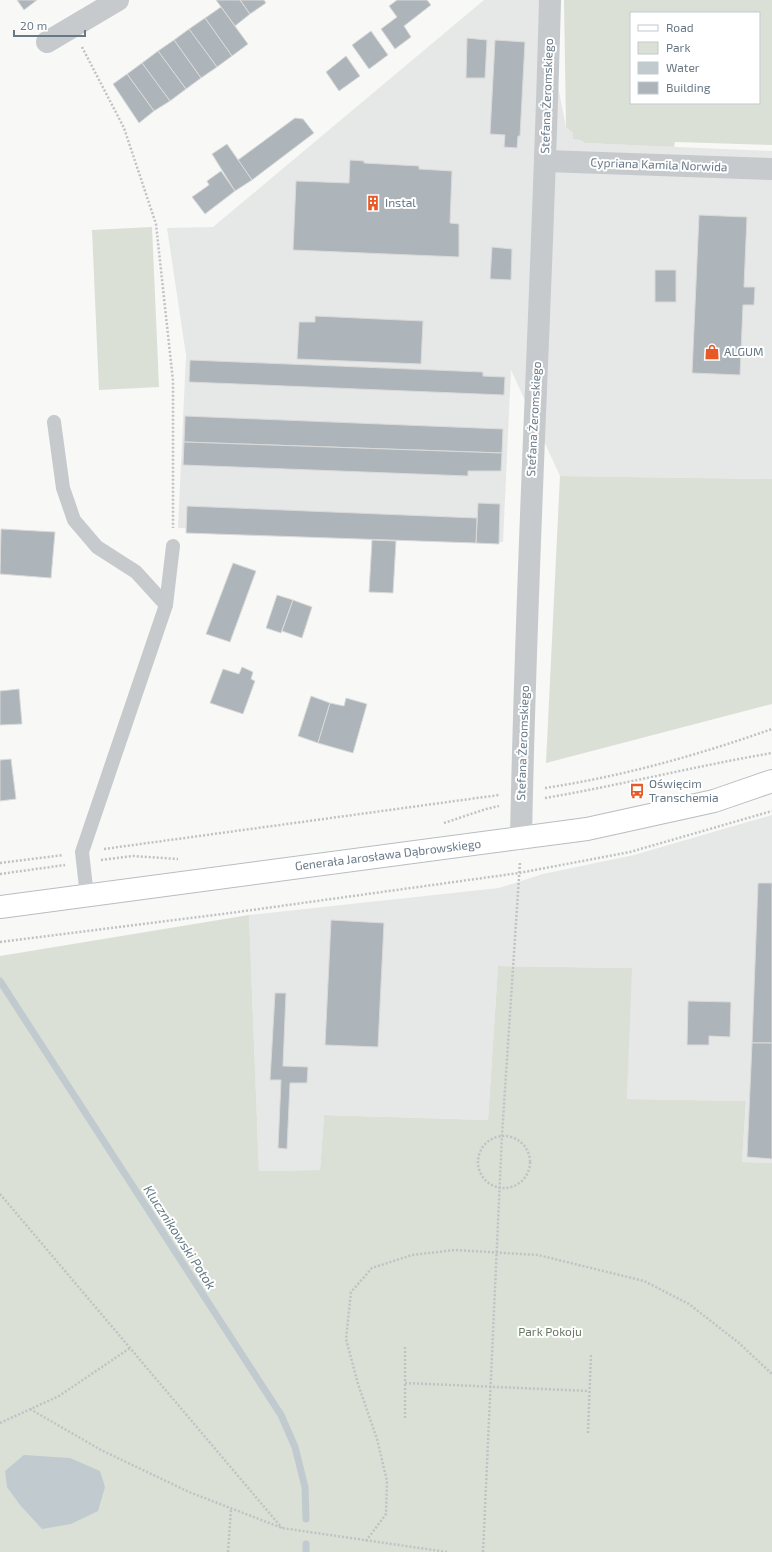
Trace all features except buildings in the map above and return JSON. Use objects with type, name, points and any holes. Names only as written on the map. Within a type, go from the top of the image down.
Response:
[{"type":"street","points":[[47,42],[118,0]]},
{"type":"street","name":"Stefana Żeromskiego","points":[[521,839],[532,463],[546,161],[550,0]]},
{"type":"street","name":"Cypriana Kamila Norwida","points":[[546,161],[772,169]]},
{"type":"street","name":"Generała Jarosława Dąbrowskiego","points":[[0,907],[226,876],[521,839],[586,829],[714,801],[772,781]]},
{"type":"lane","points":[[54,422],[63,488],[74,520],[97,547],[136,572],[166,605]]},
{"type":"lane","points":[[87,896],[82,857],[166,605],[173,546]]},
{"type":"path","points":[[71,27],[124,128],[156,224],[173,381],[173,546]]},
{"type":"path","points":[[439,825],[522,797],[654,767],[711,751],[772,729]]},
{"type":"path","points":[[0,874],[82,857],[522,797],[614,786],[707,764],[772,753]]},
{"type":"path","points":[[0,942],[223,914],[519,873],[648,848],[772,811]]},
{"type":"path","points":[[483,1552],[499,1188],[521,839]]},
{"type":"path","points":[[0,863],[82,857],[133,856],[183,859]]},
{"type":"path","points":[[502,1135],[515,1138],[526,1146],[530,1154],[531,1163],[529,1172],[524,1180],[517,1185],[508,1188],[499,1188],[485,1180],[478,1165],[481,1148],[486,1142],[502,1135]]},
{"type":"path","points":[[0,1194],[282,1528]]},
{"type":"path","points":[[366,1541],[386,1514],[387,1481],[377,1439],[358,1384],[346,1339],[351,1292],[372,1268],[412,1256],[455,1250],[538,1255],[644,1281],[689,1304],[739,1343],[772,1374]]},
{"type":"path","points":[[405,1347],[405,1418]]},
{"type":"path","points":[[0,1423],[59,1396],[130,1348]]},
{"type":"path","points":[[588,1433],[591,1354]]},
{"type":"path","points":[[405,1383],[589,1391]]},
{"type":"path","points":[[30,1409],[101,1450],[189,1492],[282,1528],[447,1552]]},
{"type":"path","points":[[228,1552],[231,1508]]},
{"type":"shaded area","points":[[484,0],[541,0],[566,127],[585,143],[772,151],[772,479],[560,476],[511,370],[503,542],[178,528],[186,355],[167,228],[213,227]]},
{"type":"shaded area","points":[[772,815],[772,1163],[742,1162],[746,1101],[627,1099],[631,968],[498,966],[488,1120],[324,1115],[320,1170],[259,1171],[249,915],[499,888],[543,874],[634,855]]},
{"type":"green space","points":[[564,0],[772,0],[772,145],[675,142],[674,147],[585,143],[581,140],[573,139],[573,133],[566,127]]},
{"type":"green space","points":[[152,227],[159,387],[99,390],[92,230]]},
{"type":"green space","points":[[560,476],[772,479],[772,704],[546,763]]},
{"type":"green space","name":"Park Pokoju","points":[[249,915],[259,1171],[320,1170],[324,1115],[488,1120],[498,966],[632,968],[627,1099],[746,1101],[742,1162],[772,1163],[772,1552],[0,1552],[0,956]]},
{"type":"water","points":[[24,1455],[70,1458],[100,1471],[105,1487],[98,1511],[71,1524],[42,1529],[20,1505],[7,1487],[5,1471]]},
{"type":"waterway","name":"Klucznikowski Potok","points":[[0,981],[281,1415],[295,1447],[305,1487],[306,1519]]},
{"type":"waterway","name":"Klucznikowski Potok","points":[[306,1544],[306,1552]]},
{"type":"place","name":"Instal","points":[[373,203]]},
{"type":"place","name":"ALGUM","points":[[712,352]]},
{"type":"place","name":"Oświęcim Transchemia","points":[[637,791]]}]
